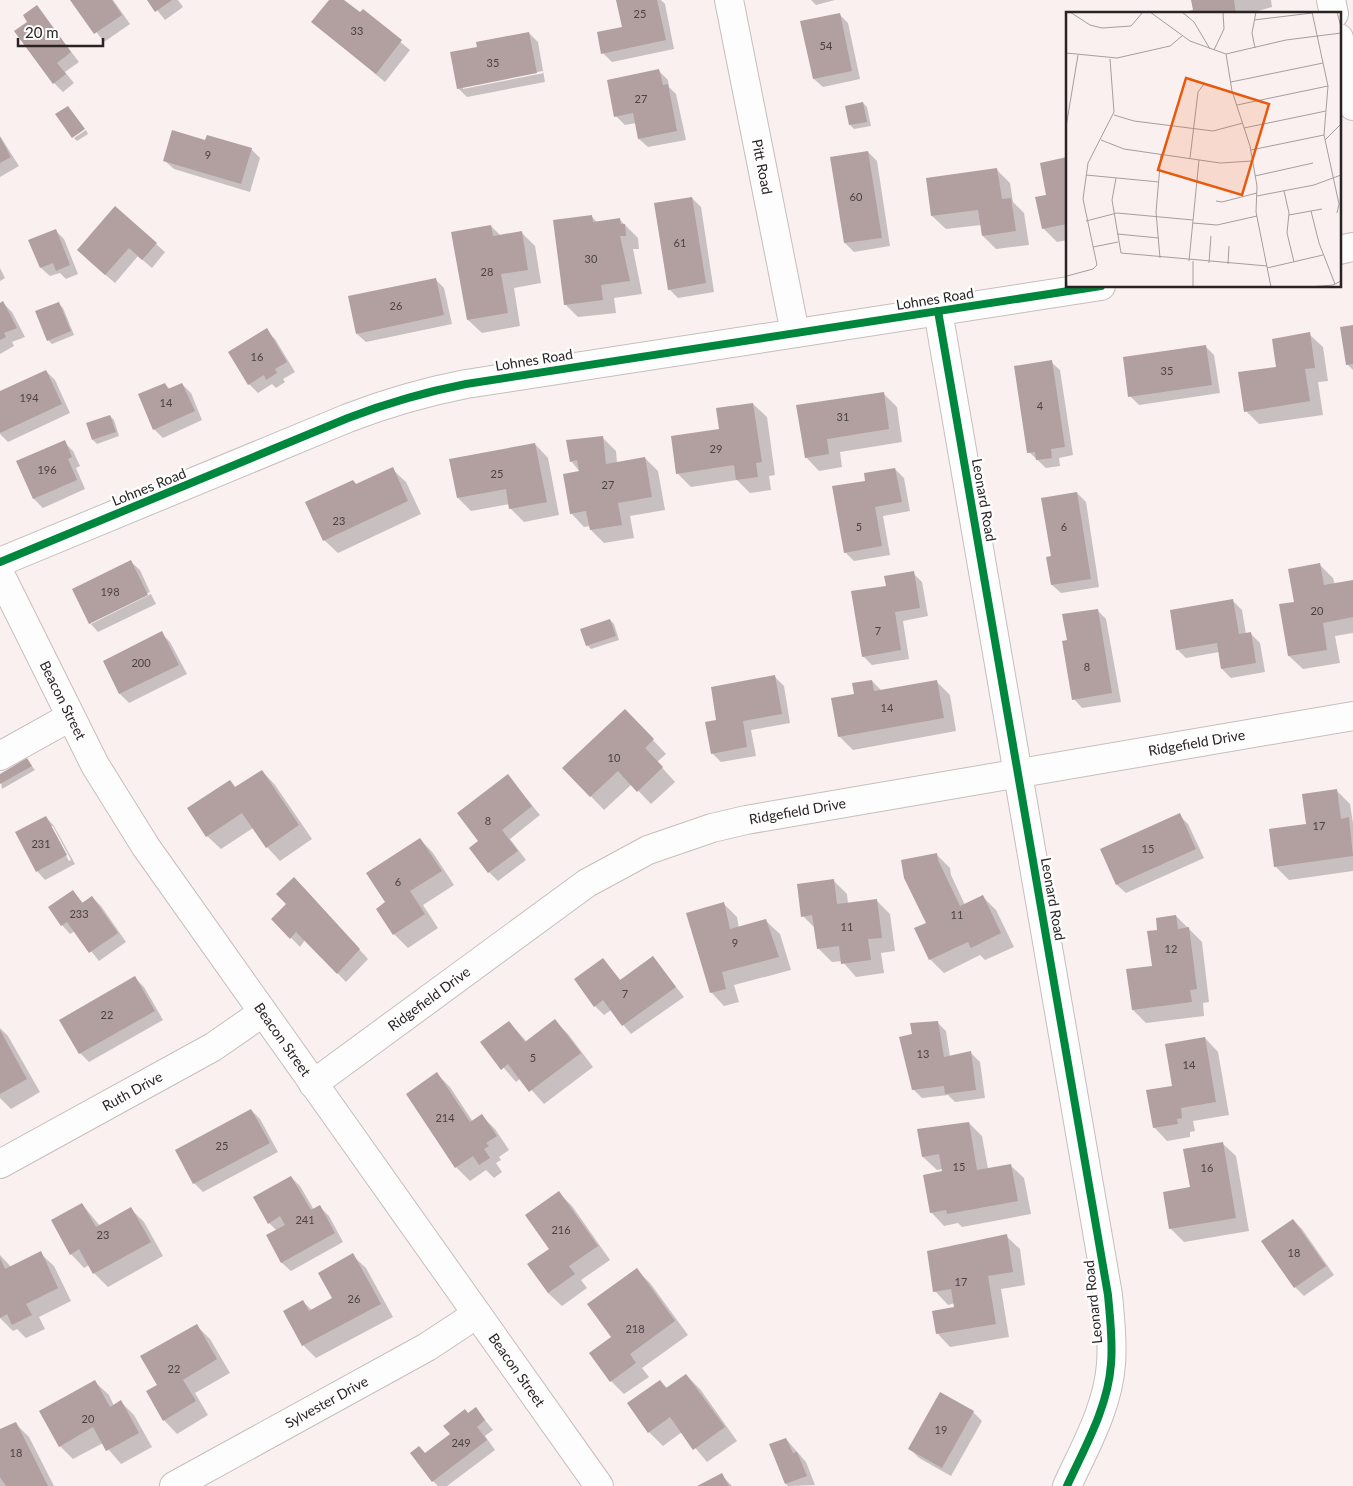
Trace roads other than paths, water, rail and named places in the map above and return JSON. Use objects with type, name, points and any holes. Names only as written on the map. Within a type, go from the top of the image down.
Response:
[{"type":"street","name":"Pitt Road","points":[[729,0],[795,333]]},
{"type":"street","points":[[1340,43],[1353,106]]},
{"type":"street","points":[[1340,250],[1353,247]]},
{"type":"street","name":"Lohnes Road","points":[[0,562],[388,403],[466,384],[1088,288]]},
{"type":"street","name":"Leonard Road","points":[[938,311],[1019,774],[1106,1285],[1112,1331],[1111,1365],[1104,1400],[1091,1436],[1067,1486]]},
{"type":"street","name":"Beacon Street","points":[[0,574],[95,765],[146,847],[598,1486]]},
{"type":"street","name":"Ridgefield Drive","points":[[313,1084],[557,903],[617,865],[648,850],[712,828],[746,820],[1353,716]]},
{"type":"street","points":[[0,756],[70,717]]},
{"type":"street","name":"Ruth Drive","points":[[0,1164],[213,1047],[262,1013]]},
{"type":"street","name":"Sylvester Drive","points":[[174,1486],[427,1347],[477,1314]]}]
